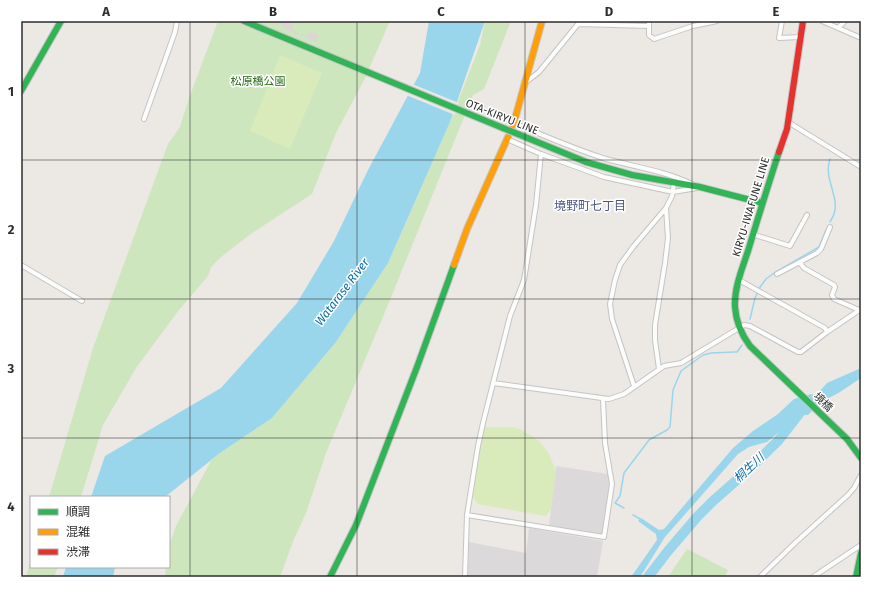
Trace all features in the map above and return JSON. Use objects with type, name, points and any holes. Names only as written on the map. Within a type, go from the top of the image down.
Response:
[{"type":"main road","points":[[21,91],[61,21]]},
{"type":"main road","name":"OTA-KIRYU LINE","points":[[244,21],[586,162],[632,175],[700,187],[762,203]]},
{"type":"main road","points":[[514,125],[542,21]]},
{"type":"main road","name":"KIRYU-IWAFUNE LINE","points":[[787,381],[743,338],[738,328],[734,304],[752,234],[788,122],[803,21]]},
{"type":"main road","points":[[330,577],[356,525],[417,367],[467,229],[508,138]]},
{"type":"main road","name":"境橋","points":[[787,381],[858,449]]},
{"type":"main road","points":[[858,449],[861,458]]},
{"type":"main road","points":[[856,577],[861,553]]},
{"type":"street","points":[[144,118],[175,32],[177,21]]},
{"type":"street","points":[[526,82],[539,72],[578,24],[649,23],[649,35],[654,39],[694,26],[718,21]]},
{"type":"street","points":[[782,21],[779,38],[800,37]]},
{"type":"street","points":[[822,21],[861,38]]},
{"type":"street","points":[[838,28],[845,21]]},
{"type":"street","points":[[788,122],[861,167]]},
{"type":"street","points":[[514,125],[588,153],[675,176],[700,187]]},
{"type":"street","points":[[508,138],[541,154],[604,177],[673,192],[700,187]]},
{"type":"street","points":[[465,577],[467,515],[483,423],[510,316],[524,280],[536,206],[541,154]]},
{"type":"street","points":[[634,386],[612,319],[610,304],[613,286],[620,266],[633,247],[666,208],[673,192],[674,183]]},
{"type":"street","points":[[659,369],[655,340],[655,325],[668,238],[666,208]]},
{"type":"street","points":[[752,234],[790,246],[807,214]]},
{"type":"street","points":[[777,274],[817,253],[821,249],[830,227]]},
{"type":"street","points":[[800,263],[804,268],[834,285],[835,287],[832,295],[834,299],[860,310]]},
{"type":"street","points":[[21,265],[82,302]]},
{"type":"street","points":[[739,280],[825,328],[827,332]]},
{"type":"street","points":[[493,383],[603,399],[616,398],[664,366],[681,363],[744,325],[750,326],[798,352],[801,352],[827,332],[860,310]]},
{"type":"street","points":[[467,515],[604,537],[612,484],[605,443],[603,399]]},
{"type":"street","points":[[760,577],[848,495],[854,488],[861,475]]},
{"type":"street","points":[[813,577],[861,545]]},
{"type":"shaded area","points":[[292,21],[294,31],[305,36],[310,32],[319,35],[316,42],[283,28],[284,26],[278,23],[276,25],[270,22]]},
{"type":"shaded area","points":[[556,466],[608,474],[609,486],[602,533],[600,535],[549,526]]},
{"type":"shaded area","points":[[529,528],[603,541],[597,577],[468,577],[469,542],[526,553]]},
{"type":"green space","name":"松原橋公園","points":[[218,21],[390,21],[364,80],[336,133],[312,194],[252,233],[221,257],[211,267],[208,276],[179,310],[136,368],[103,425],[81,496],[49,496],[93,348],[168,144],[180,127],[189,98]]},
{"type":"green space","points":[[485,21],[511,21],[484,89],[473,95],[326,453],[306,513],[294,539],[280,577],[165,577],[166,568],[170,568],[170,543],[176,526],[211,461],[220,453],[272,418],[336,342],[388,263],[450,122],[480,45]]},
{"type":"green space","points":[[280,55],[322,73],[290,149],[250,131]]},
{"type":"green space","points":[[484,427],[511,427],[520,429],[539,441],[548,452],[556,471],[551,509],[546,516],[477,504],[473,496]]},
{"type":"green space","points":[[687,549],[728,570],[725,577],[668,577]]},
{"type":"green space","points":[[30,563],[30,568],[58,568],[54,577],[26,577]]},
{"type":"water","name":"Watarase River","points":[[429,21],[485,21],[450,122],[388,263],[336,342],[272,418],[220,453],[166,496],[91,496],[105,456],[221,388],[297,303],[334,241],[368,170],[420,73]]},
{"type":"water","points":[[861,368],[861,378],[820,403],[808,415],[802,413],[767,442],[749,447],[738,454],[665,537],[640,577],[631,577],[657,540],[656,534],[638,521],[641,518],[659,530],[664,529],[733,448],[753,431],[778,414],[794,399],[811,394],[816,395],[827,383]]},
{"type":"water","points":[[66,568],[115,568],[113,577],[63,577]]},
{"type":"pier","points":[[412,84],[459,103],[455,115],[406,95]]},
{"type":"waterway","points":[[830,159],[828,166],[835,208],[830,222]]},
{"type":"waterway","points":[[750,319],[755,298],[766,279],[819,247],[826,230]]},
{"type":"waterway","points":[[624,508],[615,503],[620,496],[624,473],[649,440],[670,427],[673,390],[681,371],[703,355],[711,353],[737,352],[742,345]]},
{"type":"waterway","name":"桐生川","points":[[648,577],[697,517],[778,441],[806,405]]},
{"type":"waterway","points":[[633,515],[640,519]]},
{"type":"traffic: fast","points":[[21,91],[61,21]]},
{"type":"traffic: fast","points":[[244,21],[503,128]]},
{"type":"traffic: fast","points":[[503,128],[586,162]]},
{"type":"traffic: fast","points":[[779,152],[737,286],[735,307],[738,323],[750,346],[847,439],[861,458]]},
{"type":"traffic: fast","points":[[586,162],[632,175],[700,187],[762,203]]},
{"type":"traffic: fast","points":[[330,577],[356,525],[417,367],[454,265]]},
{"type":"traffic: fast","points":[[856,577],[861,553]]},
{"type":"traffic: slow","points":[[513,126],[542,21]]},
{"type":"traffic: slow","points":[[454,265],[467,229],[508,137]]},
{"type":"traffic: jam","points":[[779,152],[787,129],[803,21]]},
{"type":"district","name":"境野町七丁目","points":[[590,206]]}]
